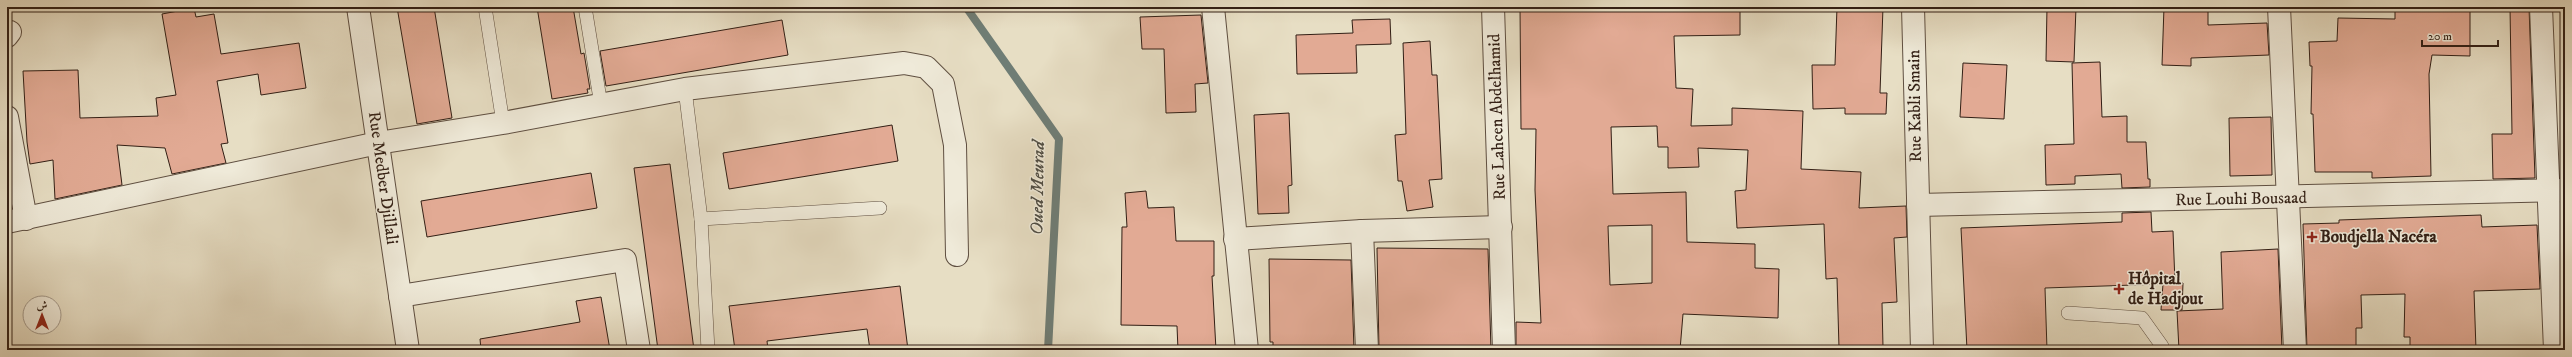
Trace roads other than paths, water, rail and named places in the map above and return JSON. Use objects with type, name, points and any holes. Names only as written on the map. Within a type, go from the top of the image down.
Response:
[{"type":"street","name":"Rue Medber Djillali","points":[[358,7],[408,350]]},
{"type":"street","points":[[1213,7],[1247,350]]},
{"type":"street","name":"Rue Lahcen Abdelhamid","points":[[1493,7],[1504,350]]},
{"type":"street","name":"Rue Kabli Smain","points":[[1913,7],[1922,350]]},
{"type":"street","points":[[2280,7],[2295,350]]},
{"type":"street","points":[[2541,7],[2557,190],[2555,350]]},
{"type":"street","points":[[7,117],[16,221],[378,143],[503,123],[685,89],[904,63],[926,67],[943,84],[955,145],[957,254]]},
{"type":"street","name":"Rue Louhi Bousaad","points":[[1918,205],[2288,198],[2557,190]]},
{"type":"street","points":[[1235,239],[1362,231],[1501,227]]},
{"type":"street","points":[[1362,231],[1366,350]]},
{"type":"street","points":[[400,296],[625,260],[639,350]]},
{"type":"lane","points":[[485,7],[503,123]]},
{"type":"lane","points":[[585,7],[601,105]]},
{"type":"lane","points":[[685,89],[701,219],[708,350]]},
{"type":"lane","points":[[701,219],[880,208]]},
{"type":"lane","points":[[2068,313],[2142,318],[2162,346],[2162,350]]},
{"type":"waterway","name":"Oued Meurad","points":[[966,7],[1059,139],[1048,350]]},
{"type":"place","name":"Boudjella Nacéra","points":[[2312,237]]},
{"type":"place","name":"Hôpital de Hadjout","points":[[2119,289]]}]
